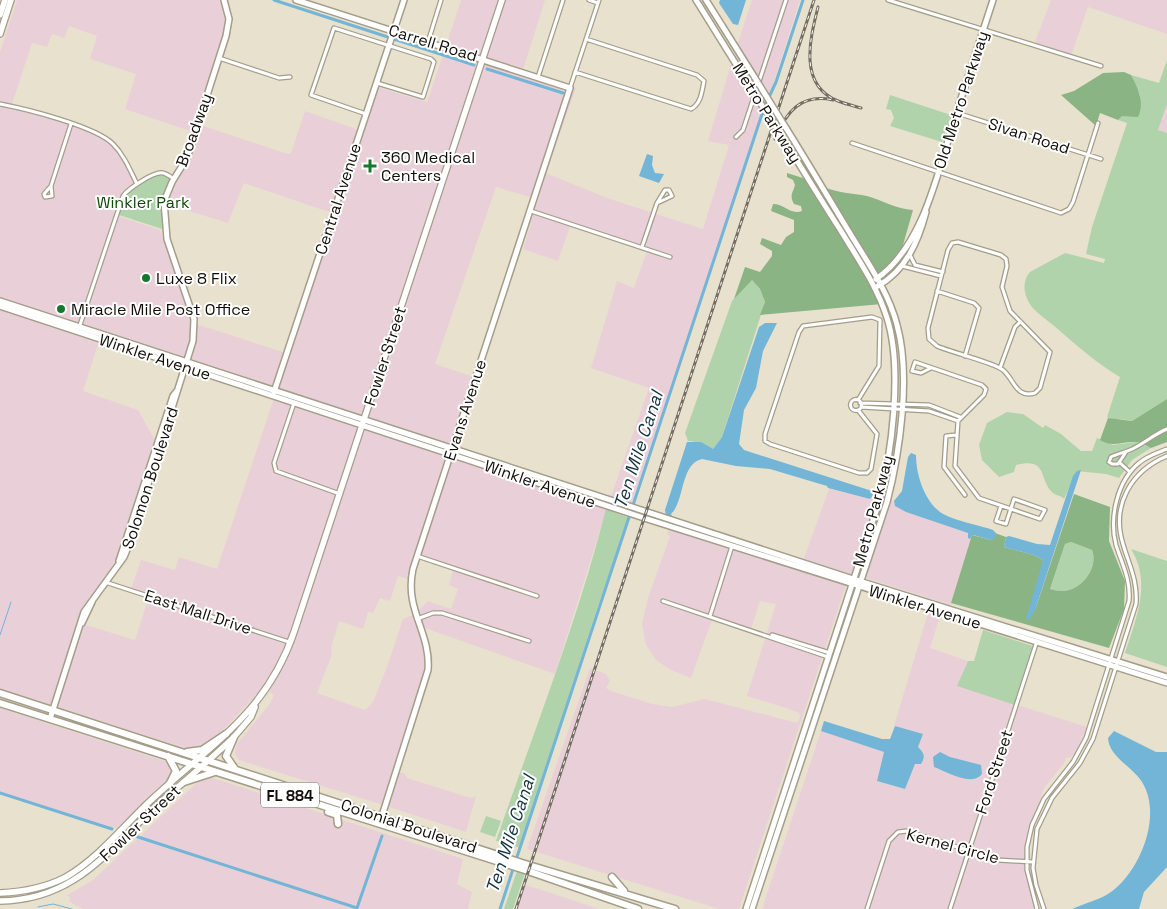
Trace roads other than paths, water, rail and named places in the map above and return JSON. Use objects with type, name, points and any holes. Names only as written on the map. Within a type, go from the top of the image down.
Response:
[{"type":"highway","name":"Colonial Boulevard","points":[[0,693],[509,862],[608,888],[676,909]]},
{"type":"highway","name":"Colonial Boulevard","points":[[0,703],[310,802],[381,820],[445,844],[472,847],[509,862]]},
{"type":"highway","points":[[179,752],[198,751],[226,734]]},
{"type":"highway","points":[[234,737],[226,756],[238,772]]},
{"type":"highway","points":[[168,756],[176,771],[170,783]]},
{"type":"highway","points":[[184,782],[215,772]]},
{"type":"highway","points":[[310,802],[316,807],[337,815],[338,824]]},
{"type":"highway","name":"Colonial Boulevard","points":[[521,865],[604,898],[638,909]]},
{"type":"highway","points":[[612,877],[616,884],[627,894]]},
{"type":"highway","points":[[567,884],[601,891],[608,888]]},
{"type":"highway","points":[[604,898],[614,894],[646,904],[666,906]]},
{"type":"main road","points":[[0,34],[2,10],[5,0]]},
{"type":"main road","points":[[2,10],[11,0]]},
{"type":"main road","name":"Fowler Street","points":[[0,893],[30,890],[60,880],[81,867],[158,794],[226,734],[256,705],[269,687],[291,642],[502,0]]},
{"type":"main road","name":"Fowler Street","points":[[0,902],[31,898],[54,892],[76,880],[101,860],[234,737],[251,717],[256,705]]},
{"type":"main road","points":[[140,822],[142,815],[158,794]]},
{"type":"main road","points":[[115,847],[116,840],[132,824],[133,818]]},
{"type":"main road","points":[[101,860],[101,855],[107,844]]},
{"type":"street","name":"Broadway","points":[[79,330],[121,200],[126,192],[160,173],[174,179],[187,158],[229,26],[229,16],[224,0]]},
{"type":"street","name":"Carrell Road","points":[[296,0],[393,33],[483,59],[570,88]]},
{"type":"street","name":"Central Avenue","points":[[275,391],[404,0]]},
{"type":"street","points":[[428,42],[441,0]]},
{"type":"street","points":[[538,77],[563,0]]},
{"type":"street","points":[[589,0],[598,1]]},
{"type":"street","name":"Metro Parkway","points":[[696,0],[794,157],[878,286],[894,313],[900,338],[902,407],[898,456],[891,488],[752,909]]},
{"type":"street","name":"Metro Parkway","points":[[706,0],[806,160],[874,280]]},
{"type":"street","points":[[736,137],[743,130],[786,0]]},
{"type":"street","points":[[888,0],[1101,66]]},
{"type":"street","name":"Old Metro Parkway","points":[[874,280],[900,256],[918,225],[938,171],[993,0]]},
{"type":"street","name":"Evans Avenue","points":[[381,820],[428,670],[428,649],[417,619],[410,588],[417,556],[598,1]]},
{"type":"street","points":[[366,114],[312,95],[332,31],[336,28],[390,44],[431,59],[434,62],[423,97],[377,83]]},
{"type":"street","points":[[575,72],[691,109],[696,107],[699,100],[704,81],[702,78],[586,39]]},
{"type":"street","points":[[219,58],[279,78],[290,77]]},
{"type":"street","points":[[0,104],[24,108],[96,132],[110,141],[123,156],[138,184]]},
{"type":"street","name":"Sivan Road","points":[[956,113],[1101,159]]},
{"type":"street","points":[[852,142],[1061,213],[1069,209],[1073,202],[1098,123]]},
{"type":"street","points":[[51,186],[71,124]]},
{"type":"street","name":"Solomon Boulevard","points":[[50,719],[82,624],[96,594],[118,561],[193,341],[194,318],[165,228],[164,201],[174,179]]},
{"type":"street","points":[[642,248],[657,203],[665,190],[672,192],[669,199],[657,203]]},
{"type":"street","name":"Old Metro Parkway","points":[[878,286],[902,266],[910,254],[919,237],[928,200]]},
{"type":"street","points":[[531,211],[670,257]]},
{"type":"street","points":[[918,225],[920,229],[919,237]]},
{"type":"street","points":[[954,242],[1003,256],[1008,263],[1002,290],[1010,311],[1050,352],[1039,390],[1031,394],[1018,390],[1000,368],[934,345],[928,337],[928,328],[942,274],[950,246],[954,242]]},
{"type":"street","points":[[910,254],[914,267]]},
{"type":"street","points":[[902,266],[942,274]]},
{"type":"street","name":"Metro Parkway","points":[[746,909],[880,496],[890,446],[893,409],[893,342],[878,286]]},
{"type":"street","points":[[938,291],[974,303],[979,308],[965,356]]},
{"type":"street","name":"Winkler Avenue","points":[[1,303],[79,330],[275,391],[639,514],[684,531],[853,582]]},
{"type":"street","points":[[872,317],[880,320],[879,366],[859,405],[876,434],[871,469],[867,473],[858,473],[770,444],[765,440],[765,434],[793,348],[803,326],[872,317]]},
{"type":"street","points":[[1000,368],[1015,328],[1020,323]]},
{"type":"street","points":[[931,368],[918,374],[912,370],[915,362],[986,388],[984,395],[959,419],[956,435],[954,463],[976,496],[1001,506],[1011,509],[1040,519],[1045,510],[1014,500],[1011,509],[1004,524],[996,521],[1001,506]]},
{"type":"street","name":"Winkler Avenue","points":[[186,364],[269,394],[363,422]]},
{"type":"street","points":[[269,394],[275,391]]},
{"type":"street","points":[[294,402],[274,463],[276,471],[340,494]]},
{"type":"street","points":[[859,405],[893,403],[902,407],[932,411],[959,419]]},
{"type":"street","points":[[859,405],[893,409],[902,407]]},
{"type":"street","points":[[1126,452],[1119,462],[1112,464],[1109,462],[1111,457],[1126,452],[1154,434],[1167,429]]},
{"type":"street","points":[[956,435],[946,436],[944,467],[965,495]]},
{"type":"street","points":[[1036,909],[1029,886],[1027,862],[1029,836],[1036,814],[1050,790],[1072,764],[1084,743],[1110,665],[1130,596],[1128,579],[1115,541],[1114,525],[1120,491],[1130,472],[1143,460],[1167,449]]},
{"type":"street","points":[[1044,909],[1036,885],[1033,862],[1036,835],[1043,814],[1088,749],[1135,608],[1137,593],[1134,576],[1122,538],[1122,510],[1128,488],[1138,474],[1150,464],[1167,456]]},
{"type":"street","points":[[1119,462],[1130,472]]},
{"type":"street","name":"Winkler Avenue","points":[[639,514],[700,530],[860,585],[1167,683]]},
{"type":"street","points":[[684,531],[695,532],[700,530]]},
{"type":"street","points":[[710,616],[732,546],[738,544],[758,549]]},
{"type":"street","points":[[417,556],[538,596]]},
{"type":"street","name":"East Mall Drive","points":[[104,582],[291,642]]},
{"type":"street","name":"Winkler Avenue","points":[[860,585],[1039,636],[1167,677]]},
{"type":"street","points":[[663,600],[829,655]]},
{"type":"street","points":[[417,619],[427,614],[442,613],[529,641]]},
{"type":"street","name":"Ford Street","points":[[950,909],[1039,636]]},
{"type":"street","name":"Kernel Circle","points":[[867,909],[890,841],[898,832],[907,831],[998,860],[1033,862]]},
{"type":"water","points":[[720,0],[746,0],[738,25],[733,24],[719,3]]},
{"type":"water","points":[[647,154],[653,156],[652,165],[655,173],[664,174],[659,183],[639,176]]},
{"type":"water","points":[[765,323],[777,323],[763,351],[756,388],[744,410],[739,444],[744,450],[872,491],[873,495],[870,499],[828,488],[827,486],[770,469],[736,466],[702,459],[695,462],[686,475],[679,501],[671,514],[673,518],[666,516],[665,510],[687,442],[701,442],[713,449],[722,437],[759,327]]},
{"type":"water","points":[[911,453],[916,455],[922,486],[934,507],[945,515],[993,530],[996,533],[995,538],[991,540],[973,535],[970,539],[968,538],[968,533],[906,512],[895,506],[894,501],[902,491],[908,457]]},
{"type":"water","points":[[1081,470],[1035,610],[1029,620],[1026,619],[1043,560],[1034,555],[1004,547],[1006,537],[1009,536],[1037,544],[1050,545],[1073,476],[1077,471]]},
{"type":"water","points":[[824,721],[882,739],[890,739],[895,726],[923,734],[918,747],[924,755],[923,761],[921,764],[915,764],[905,789],[877,781],[884,752],[821,731]]},
{"type":"water","points":[[1114,731],[1156,752],[1167,752],[1167,867],[1144,892],[1139,909],[1072,909],[1107,895],[1122,883],[1139,857],[1149,826],[1150,810],[1148,795],[1138,777],[1112,751],[1108,738]]},
{"type":"water","points":[[940,752],[950,757],[981,765],[982,774],[977,778],[966,779],[934,767],[933,757]]},
{"type":"waterway","points":[[274,0],[474,65]]},
{"type":"waterway","name":"Ten Mile Canal","points":[[516,860],[764,108],[776,82],[803,0]]},
{"type":"waterway","points":[[487,69],[563,93]]},
{"type":"waterway","points":[[0,635],[11,602]]},
{"type":"waterway","points":[[0,793],[112,829]]},
{"type":"waterway","points":[[135,836],[357,908],[382,836]]},
{"type":"waterway","name":"Ten Mile Canal","points":[[500,909],[514,866]]},
{"type":"waterway","points":[[38,907],[53,904],[72,909]]},
{"type":"railway","points":[[516,909],[814,0]]},
{"type":"railway","points":[[818,7],[810,47],[812,73],[817,84],[825,94],[838,101],[861,108]]},
{"type":"railway","points":[[775,139],[779,129],[790,113],[803,102],[812,99],[833,100]]},
{"type":"place","name":"360 Medical Centers","points":[[370,166]]},
{"type":"place","name":"Luxe 8 Flix","points":[[146,278]]},
{"type":"place","name":"Miracle Mile Post Office","points":[[61,309]]},
{"type":"park label","name":"Winkler Park","points":[[143,202]]}]
